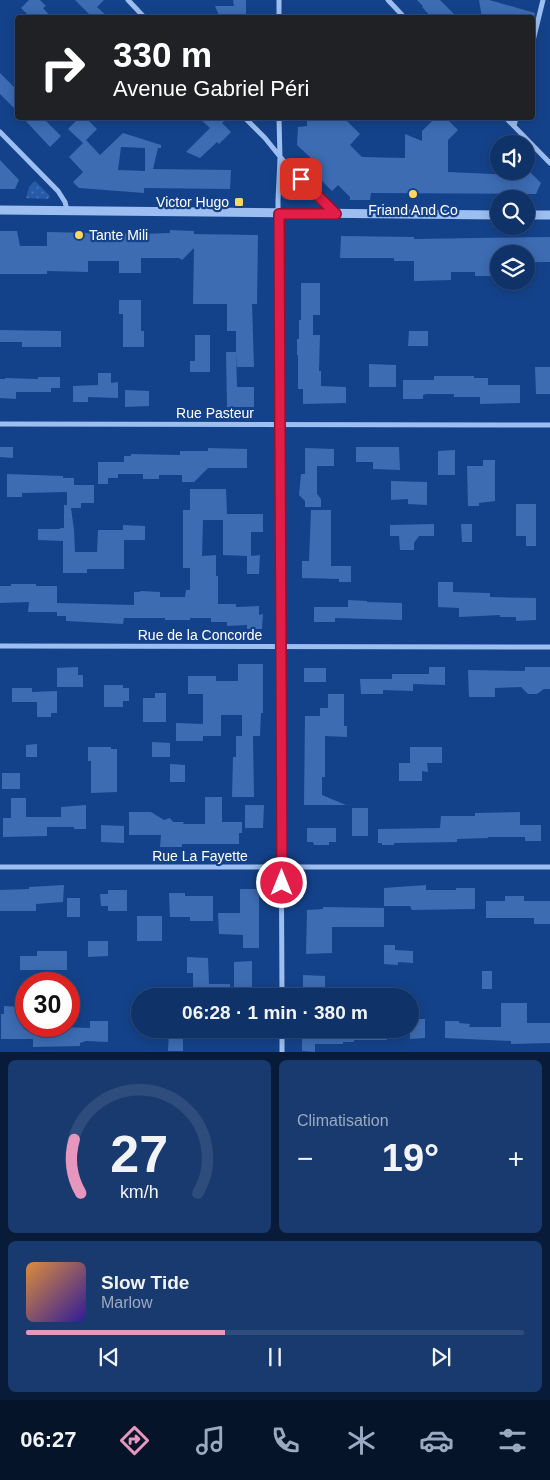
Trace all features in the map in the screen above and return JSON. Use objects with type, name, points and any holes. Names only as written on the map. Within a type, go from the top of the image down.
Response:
[{"type":"street","points":[[128,0],[143,15]]},
{"type":"street","points":[[278,0],[278,15]]},
{"type":"street","points":[[388,0],[402,15]]},
{"type":"street","points":[[535,33],[543,0]]},
{"type":"street","points":[[247,120],[265,138],[280,158],[336,214]]},
{"type":"street","points":[[279,120],[282,988]]},
{"type":"street","points":[[508,120],[550,163]]},
{"type":"street","points":[[514,126],[516,120]]},
{"type":"street","points":[[0,132],[58,191],[65,202],[67,210]]},
{"type":"street","points":[[0,210],[490,215]]},
{"type":"street","points":[[535,215],[550,215]]},
{"type":"street","name":"Rue Pasteur","points":[[0,424],[550,425]]},
{"type":"street","name":"Rue de la Concorde","points":[[0,646],[550,647]]},
{"type":"street","name":"Rue La Fayette","points":[[0,867],[550,868]]},
{"type":"street","points":[[282,1038],[282,1052]]},
{"type":"shaded area","points":[[35,181],[50,196],[48,199],[26,198],[29,187]]},
{"type":"building","points":[[29,0],[40,0],[46,6],[43,8],[49,15],[28,15],[21,8]]},
{"type":"building","points":[[75,0],[104,0],[97,7],[106,15],[90,15]]},
{"type":"building","points":[[233,0],[246,0],[246,15],[219,15],[215,6],[234,6]]},
{"type":"building","points":[[417,0],[440,0],[455,15],[429,15]]},
{"type":"building","points":[[479,0],[489,0],[535,13],[535,15],[482,15]]},
{"type":"building","points":[[0,73],[15,88],[15,109],[0,94]]},
{"type":"building","points":[[25,120],[45,120],[61,136],[50,147]]},
{"type":"building","points":[[77,120],[88,120],[97,129],[83,143],[68,129]]},
{"type":"building","points":[[201,120],[225,120],[222,123],[231,132],[200,158],[186,152],[210,128]]},
{"type":"building","points":[[307,120],[347,121],[360,134],[350,145],[362,157],[405,158],[405,134],[422,141],[422,131],[433,120],[448,120],[458,130],[448,140],[448,172],[490,174],[490,180],[535,180],[535,177],[541,183],[536,194],[535,190],[490,190],[490,194],[371,193],[370,200],[350,200],[350,197],[338,185],[332,191],[308,167],[314,161],[297,145],[298,127],[307,126]]},
{"type":"building","points":[[123,133],[161,145],[161,148],[158,148],[153,169],[231,170],[230,189],[144,188],[144,193],[79,188],[73,182],[83,172],[69,157],[86,140],[100,155]],"holes":[[[121,147],[145,148],[145,171],[118,170]]]},
{"type":"building","points":[[0,160],[19,180],[15,189],[0,189]]},
{"type":"building","points":[[170,230],[194,231],[194,234],[258,235],[257,304],[252,304],[254,367],[236,367],[236,331],[227,331],[227,304],[193,304],[194,248],[182,260],[179,258],[141,258],[141,273],[119,273],[119,261],[88,261],[88,272],[47,271],[47,274],[0,274],[0,231],[17,231],[20,246],[47,246],[47,232],[141,234],[170,233]]},
{"type":"building","points":[[341,236],[414,237],[414,239],[550,237],[550,262],[535,262],[535,245],[490,245],[490,276],[475,276],[475,272],[451,272],[451,280],[414,281],[414,261],[394,261],[394,258],[340,258]]},
{"type":"building","points":[[301,283],[320,283],[320,315],[313,315],[313,335],[320,335],[319,371],[321,371],[321,386],[346,387],[346,403],[303,404],[303,389],[298,389],[297,355],[299,320],[301,320]]},
{"type":"building","points":[[119,300],[141,300],[141,331],[144,331],[144,347],[123,347],[123,314],[119,314]]},
{"type":"building","points":[[0,330],[61,331],[61,347],[22,347],[22,342],[0,342]]},
{"type":"building","points":[[409,331],[428,331],[428,346],[408,346]]},
{"type":"building","points":[[195,335],[210,335],[210,372],[190,372],[190,361],[195,361]]},
{"type":"building","points":[[226,352],[236,352],[237,387],[254,387],[254,407],[227,407]]},
{"type":"building","points":[[369,364],[396,365],[396,387],[369,387]]},
{"type":"building","points":[[535,367],[550,367],[550,394],[536,394]]},
{"type":"building","points":[[98,373],[111,373],[111,383],[118,382],[118,398],[88,397],[88,402],[73,402],[73,386],[98,385]]},
{"type":"building","points":[[434,376],[474,376],[474,378],[488,378],[488,385],[520,385],[520,403],[480,404],[480,397],[454,397],[454,394],[426,394],[423,395],[423,399],[403,399],[403,380],[434,380]]},
{"type":"building","points":[[38,377],[60,377],[60,388],[51,388],[51,392],[16,392],[16,399],[0,398],[0,379],[38,379]]},
{"type":"building","points":[[125,390],[149,391],[149,406],[125,407]]},
{"type":"building","points":[[0,447],[13,447],[13,458],[0,457]]},
{"type":"building","points":[[356,447],[399,447],[400,470],[373,469],[373,462],[356,462]]},
{"type":"building","points":[[208,448],[247,449],[247,468],[208,468],[194,482],[182,482],[182,475],[159,475],[159,479],[143,479],[143,474],[118,474],[118,478],[108,478],[108,484],[98,484],[98,462],[124,462],[124,456],[131,456],[131,454],[180,455],[180,451],[208,451]]},
{"type":"building","points":[[305,448],[334,449],[334,466],[317,466],[317,494],[321,499],[321,507],[305,507],[305,501],[299,495],[301,474],[305,474]]},
{"type":"building","points":[[455,450],[455,475],[438,475],[438,451]]},
{"type":"building","points":[[483,460],[495,460],[495,501],[479,503],[479,506],[468,506],[467,466],[483,466]]},
{"type":"building","points":[[7,474],[63,476],[63,478],[74,478],[74,485],[94,485],[94,503],[81,503],[81,508],[71,508],[75,552],[97,552],[98,530],[123,530],[123,525],[145,526],[145,540],[124,540],[124,569],[87,569],[87,573],[63,573],[63,541],[38,540],[38,529],[64,528],[64,505],[67,505],[67,492],[22,493],[22,497],[7,497]]},
{"type":"building","points":[[391,481],[427,482],[427,505],[408,504],[408,499],[391,500]]},
{"type":"building","points":[[190,489],[226,489],[227,514],[263,514],[263,532],[251,532],[251,556],[260,555],[259,574],[247,574],[247,556],[223,555],[223,520],[203,520],[202,556],[216,555],[218,604],[236,604],[236,607],[259,606],[259,615],[263,614],[262,629],[247,629],[247,625],[227,626],[227,622],[211,622],[211,618],[165,620],[165,618],[124,618],[123,624],[66,621],[66,616],[57,616],[57,612],[28,612],[29,602],[0,603],[0,586],[36,584],[36,586],[57,586],[57,603],[134,605],[134,592],[141,591],[160,592],[160,597],[185,597],[186,590],[190,590],[190,568],[183,568],[183,510],[190,510]]},
{"type":"building","points":[[516,504],[536,504],[536,546],[526,546],[526,536],[516,536]]},
{"type":"building","points":[[311,510],[331,510],[331,566],[351,566],[351,582],[339,582],[339,579],[302,578],[302,561],[309,561]]},
{"type":"building","points":[[434,524],[434,536],[419,536],[414,543],[414,550],[400,550],[399,536],[390,536],[390,525]]},
{"type":"building","points":[[461,524],[472,524],[472,542],[462,542]]},
{"type":"building","points":[[438,582],[453,582],[453,592],[490,593],[490,597],[536,598],[536,620],[516,621],[516,617],[500,617],[500,615],[459,617],[459,608],[438,607]]},
{"type":"building","points":[[348,600],[402,603],[402,620],[335,618],[335,622],[314,622],[314,607],[348,607]]},
{"type":"building","points":[[238,664],[263,664],[263,713],[261,713],[260,736],[253,736],[254,797],[232,797],[233,757],[236,757],[236,736],[242,736],[242,715],[221,715],[221,736],[203,736],[203,741],[176,741],[176,723],[203,724],[203,694],[188,694],[188,676],[216,676],[216,681],[238,681]]},
{"type":"building","points":[[78,667],[78,675],[83,675],[83,687],[57,687],[57,668]]},
{"type":"building","points":[[429,667],[445,667],[445,685],[413,684],[413,691],[383,690],[383,694],[361,694],[360,679],[392,679],[392,674],[429,674]]},
{"type":"building","points":[[525,667],[550,667],[550,689],[544,689],[537,694],[528,694],[521,687],[495,688],[495,697],[469,697],[468,670],[525,671]]},
{"type":"building","points":[[304,668],[326,668],[326,682],[304,682]]},
{"type":"building","points":[[104,685],[123,685],[123,688],[129,688],[129,701],[123,701],[123,707],[104,707]]},
{"type":"building","points":[[12,688],[32,688],[32,692],[57,691],[57,713],[51,713],[51,717],[37,717],[37,702],[12,702]]},
{"type":"building","points":[[155,693],[166,693],[166,722],[143,722],[143,698],[155,698]]},
{"type":"building","points":[[328,694],[344,694],[344,726],[347,726],[347,737],[325,736],[325,777],[322,777],[322,795],[346,805],[304,805],[305,716],[320,716],[320,708],[328,708]]},
{"type":"building","points":[[152,742],[170,743],[170,757],[152,757]]},
{"type":"building","points":[[37,744],[37,757],[26,757],[26,745]]},
{"type":"building","points":[[88,747],[111,747],[111,749],[117,749],[117,792],[91,793],[91,761],[88,761]]},
{"type":"building","points":[[410,747],[442,747],[442,763],[427,763],[428,772],[422,771],[422,781],[399,781],[399,763],[410,763]]},
{"type":"building","points":[[170,764],[185,765],[185,782],[170,782]]},
{"type":"building","points":[[2,773],[20,773],[20,789],[2,789]]},
{"type":"building","points":[[205,797],[222,797],[222,822],[242,822],[239,844],[182,844],[182,847],[160,847],[161,835],[129,835],[129,812],[151,812],[164,820],[170,818],[173,822],[184,822],[183,824],[205,824]]},
{"type":"building","points":[[11,798],[26,798],[26,817],[61,817],[61,807],[86,805],[86,829],[47,827],[47,836],[3,837],[3,818],[11,818]]},
{"type":"building","points":[[245,805],[264,805],[263,828],[245,828]]},
{"type":"building","points":[[352,808],[368,808],[368,836],[352,836]]},
{"type":"building","points":[[520,812],[520,825],[541,825],[541,841],[525,841],[525,837],[488,837],[457,839],[457,842],[394,843],[394,845],[378,843],[378,829],[440,828],[441,816],[475,816],[475,813]]},
{"type":"building","points":[[101,825],[124,826],[124,843],[101,842]]},
{"type":"building","points":[[307,828],[336,828],[336,842],[329,842],[329,845],[314,845],[313,842],[307,842]]},
{"type":"building","points":[[64,885],[63,902],[36,904],[36,911],[0,911],[0,890]]},
{"type":"building","points":[[426,885],[426,890],[475,888],[475,909],[412,910],[410,906],[384,906],[384,888]]},
{"type":"building","points":[[240,889],[259,889],[259,948],[243,948],[243,935],[219,934],[218,913],[240,913]]},
{"type":"building","points":[[108,890],[127,890],[127,911],[108,911],[108,906],[101,906],[100,894],[108,894]]},
{"type":"building","points":[[169,893],[185,893],[185,896],[213,896],[213,921],[190,921],[190,917],[170,917]]},
{"type":"building","points":[[505,896],[524,896],[524,901],[550,901],[550,924],[534,924],[534,918],[486,918],[486,901],[505,901]]},
{"type":"building","points":[[67,898],[80,898],[80,917],[67,917]]},
{"type":"building","points":[[323,907],[384,908],[384,927],[332,927],[332,953],[306,954],[307,910],[323,909]]},
{"type":"building","points":[[137,916],[162,916],[162,941],[137,941]]},
{"type":"building","points":[[88,941],[108,941],[108,956],[88,957]]},
{"type":"building","points":[[384,945],[395,945],[395,950],[413,951],[413,963],[398,962],[398,965],[384,964]]},
{"type":"building","points":[[37,951],[67,951],[67,970],[20,970],[20,956],[37,956]]},
{"type":"building","points":[[187,957],[208,958],[209,984],[230,984],[230,988],[193,988],[193,973],[187,973]]},
{"type":"building","points":[[252,961],[252,988],[234,988],[234,962]]},
{"type":"building","points":[[482,971],[492,971],[492,989],[482,989]]},
{"type":"building","points":[[303,975],[325,976],[325,988],[303,988]]},
{"type":"building","points":[[501,1003],[527,1003],[527,1023],[550,1023],[550,1043],[511,1044],[511,1041],[445,1038],[445,1021],[459,1021],[459,1023],[470,1024],[469,1027],[501,1027]]},
{"type":"building","points":[[4,1006],[15,1007],[15,1037],[80,1037],[80,1028],[90,1028],[90,1021],[108,1021],[108,1042],[86,1041],[80,1043],[80,1046],[33,1047],[33,1039],[1,1039],[1,1014],[4,1014]]},
{"type":"building","points":[[419,1019],[425,1019],[425,1038],[410,1039],[419,1038]]},
{"type":"building","points":[[169,1038],[183,1038],[183,1051],[168,1051]]},
{"type":"building","points":[[302,1038],[387,1038],[387,1040],[354,1040],[354,1042],[343,1042],[343,1044],[315,1044],[315,1052],[302,1051]]},
{"type":"place","name":"Friand And Co","points":[[413,194]]},
{"type":"place","name":"Victor Hugo","points":[[239,202]]},
{"type":"place","name":"Tante Mili","points":[[79,235]]},
{"type":"route","points":[[282,883],[278,226],[279,214],[336,214],[301,179]]}]
